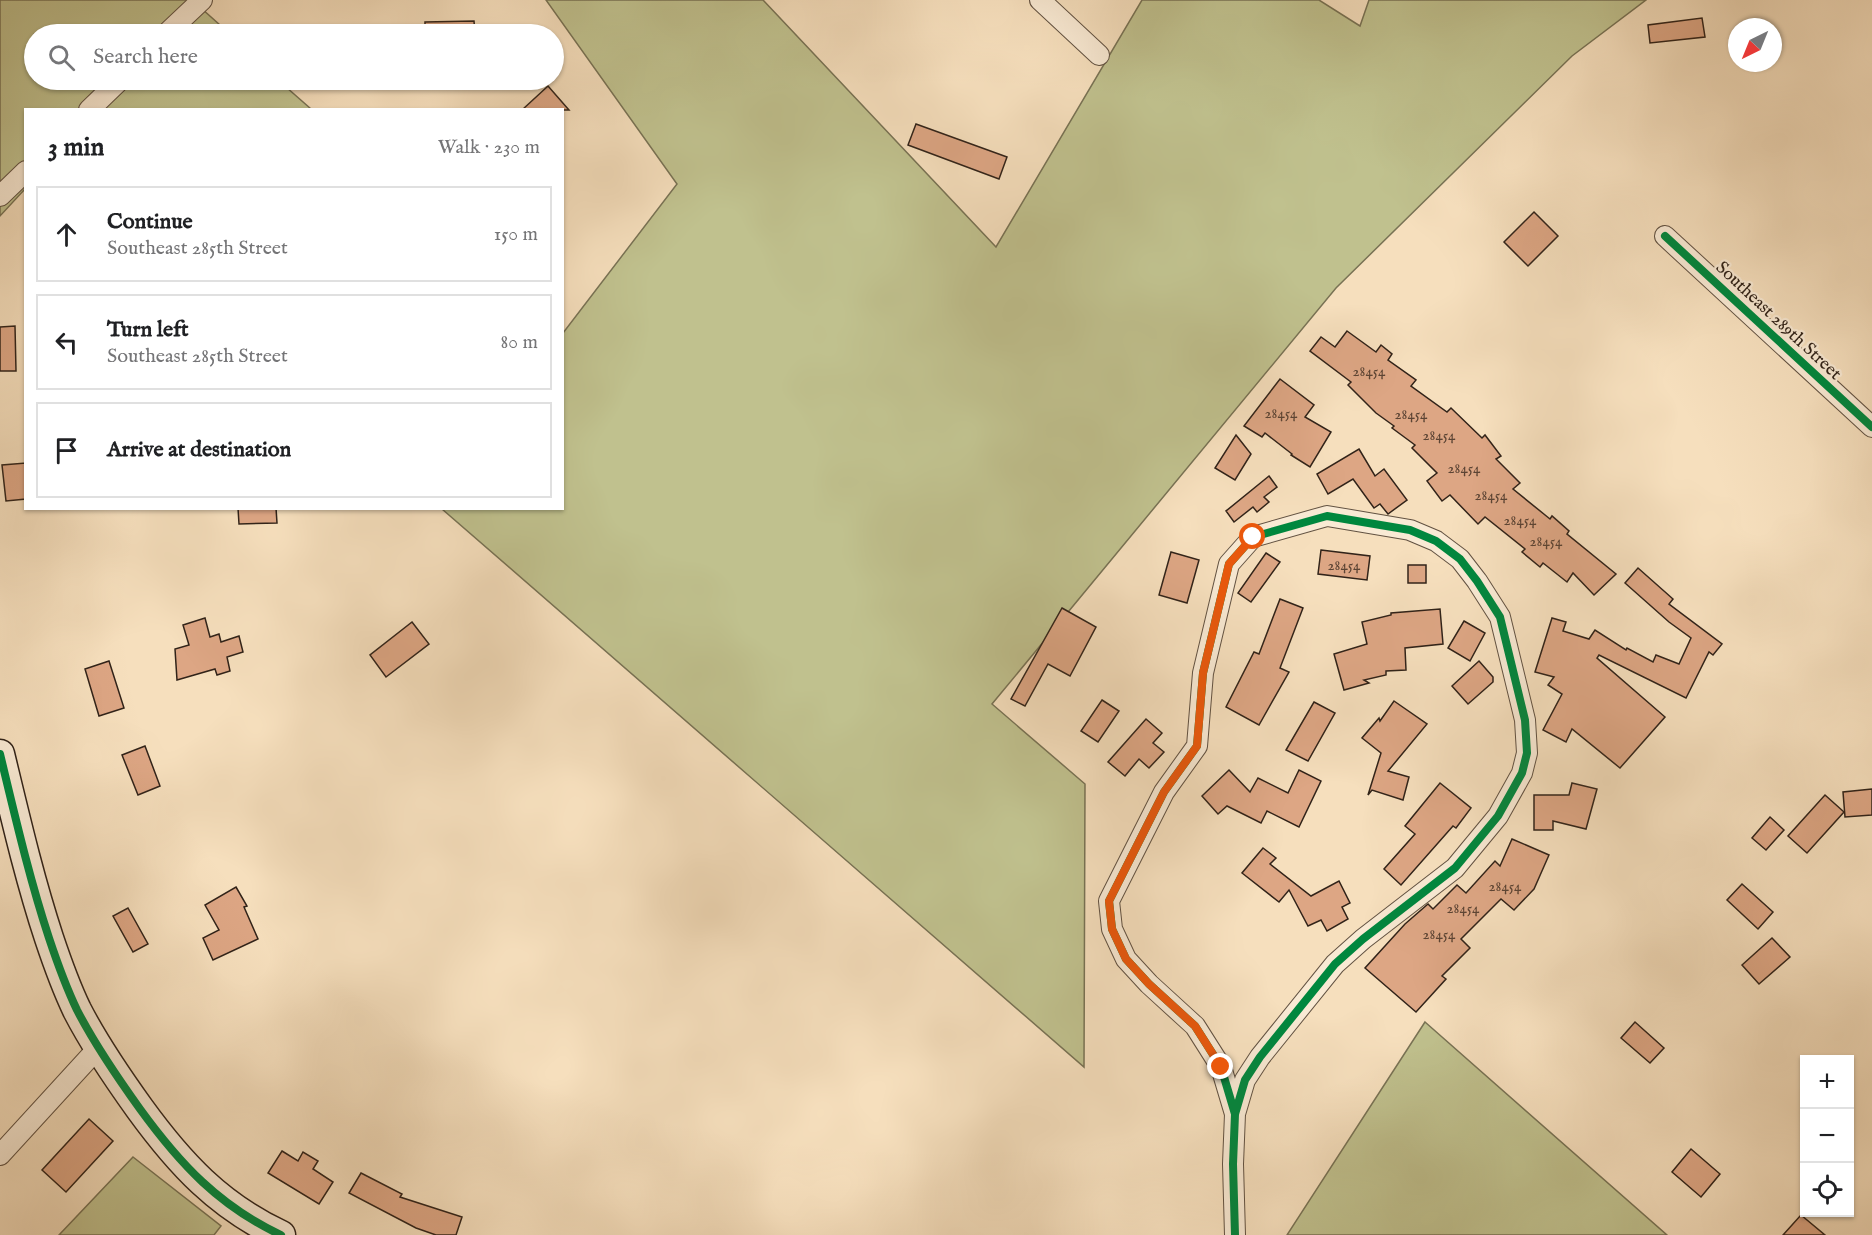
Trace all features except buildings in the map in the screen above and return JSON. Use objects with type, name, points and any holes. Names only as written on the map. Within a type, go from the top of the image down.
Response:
[{"type":"street","points":[[177,24],[202,0]]},
{"type":"street","points":[[1040,0],[1099,55]]},
{"type":"street","points":[[91,108],[110,90]]},
{"type":"street","points":[[0,196],[24,173]]},
{"type":"street","name":"Southeast 289th Street","points":[[1665,236],[1872,427]]},
{"type":"street","points":[[1235,1114],[1221,1067],[1195,1026],[1149,984],[1126,959],[1112,929],[1109,901],[1164,792],[1197,746],[1203,673],[1229,564],[1253,537],[1327,516],[1410,530],[1436,541],[1460,558],[1500,617],[1525,720],[1527,753],[1522,773],[1498,816],[1455,868],[1363,939],[1335,964],[1245,1080],[1235,1114],[1233,1164],[1235,1235]]},
{"type":"street","points":[[0,753],[33,892],[59,968],[76,1009],[98,1047],[151,1125],[201,1182],[250,1220],[281,1235]]},
{"type":"street","points":[[0,1155],[98,1047]]},
{"type":"green space","points":[[0,0],[192,0],[219,24],[24,24],[24,90],[289,90],[310,108],[24,108],[24,190],[0,216]]},
{"type":"green space","points":[[546,0],[763,0],[996,247],[1142,0],[1319,0],[1360,26],[1369,0],[1646,0],[1572,56],[1336,288],[992,704],[1085,784],[1084,1067],[443,510],[564,510],[564,332],[677,184]]},
{"type":"green space","points":[[1425,1022],[1667,1235],[1287,1235]]},
{"type":"green space","points":[[133,1157],[221,1226],[214,1235],[59,1235]]},
{"type":"cycle path","points":[[1665,236],[1872,427]]},
{"type":"cycle path","points":[[1235,1114],[1221,1067],[1195,1026],[1149,984],[1126,959],[1112,929],[1109,901],[1164,792],[1197,746],[1203,673],[1229,564],[1253,537],[1327,516],[1410,530],[1436,541],[1460,559],[1500,617],[1525,720],[1527,753],[1522,773],[1498,816],[1455,868],[1363,939],[1335,964],[1260,1057],[1245,1080],[1235,1114],[1233,1164],[1235,1235]]},
{"type":"cycle path","points":[[0,754],[49,938],[69,992],[91,1036],[140,1109],[170,1148],[202,1182],[238,1211],[281,1235]]},
{"type":"route","points":[[1221,1067],[1195,1026],[1149,984],[1126,959],[1112,929],[1109,901],[1164,792],[1197,746],[1203,673],[1229,564],[1253,537]]}]
